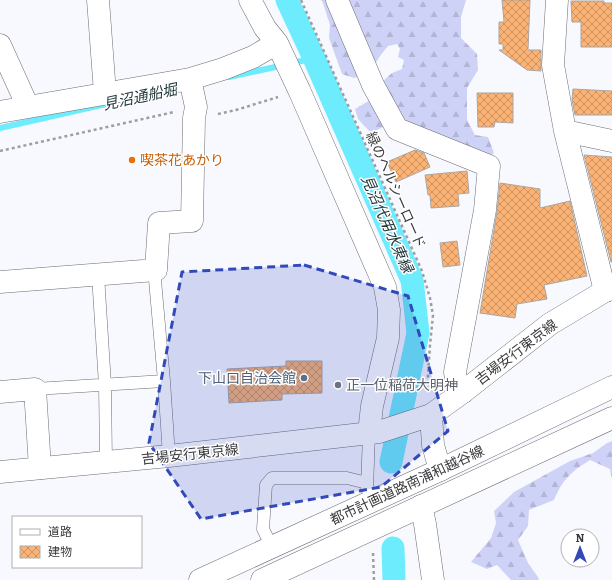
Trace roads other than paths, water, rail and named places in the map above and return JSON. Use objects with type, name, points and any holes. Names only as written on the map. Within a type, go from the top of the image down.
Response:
[{"type":"street","points":[[98,0],[105,93]]},
{"type":"street","points":[[250,0],[265,28],[277,43],[385,287],[389,310],[388,338],[372,406],[374,432]]},
{"type":"street","points":[[336,0],[373,86],[397,129],[489,166],[485,210],[455,372],[456,380],[463,392]]},
{"type":"street","points":[[557,0],[553,65],[566,131],[609,290]]},
{"type":"street","points":[[0,112],[190,79],[223,69],[254,57],[277,43]]},
{"type":"street","points":[[0,45],[28,107]]},
{"type":"street","points":[[0,282],[156,270],[159,223],[192,221],[195,113],[190,79]]},
{"type":"street","points":[[566,131],[612,141]]},
{"type":"street","name":"吉場安行東京線","points":[[0,472],[169,456],[374,432],[428,410],[463,392],[550,324],[609,290]]},
{"type":"street","name":"都市計画道路南浦和越谷線","points":[[200,580],[272,547],[367,493],[440,470],[612,387]]},
{"type":"street","points":[[0,392],[35,390],[40,468]]},
{"type":"street","points":[[428,410],[432,445],[440,470]]},
{"type":"street","name":"都市計画道路南浦和越谷線","points":[[262,580],[612,418]]},
{"type":"street","points":[[421,506],[433,580]]},
{"type":"lane","points":[[156,270],[155,280],[169,456]]},
{"type":"lane","points":[[98,275],[105,385],[106,462]]},
{"type":"lane","points":[[35,390],[164,381]]},
{"type":"lane","points":[[272,547],[263,529],[266,485],[272,478],[346,478],[367,493],[374,432]]},
{"type":"waterway","name":"見沼代用水東縁","points":[[287,0],[412,280],[418,333],[391,462]]},
{"type":"waterway","name":"見沼通船堀","points":[[297,62],[314,58]]},
{"type":"waterway","name":"見沼通船堀","points":[[229,77],[280,66]]},
{"type":"waterway","name":"見沼通船堀","points":[[0,128],[106,104]]},
{"type":"waterway","name":"見沼代用水東縁","points":[[393,548],[394,580]]},
{"type":"place","name":"喫茶花あかり","points":[[132,160]]},
{"type":"place","name":"下山口自治会館","points":[[304,378]]},
{"type":"place","name":"正一位稲荷大明神","points":[[338,385]]}]
